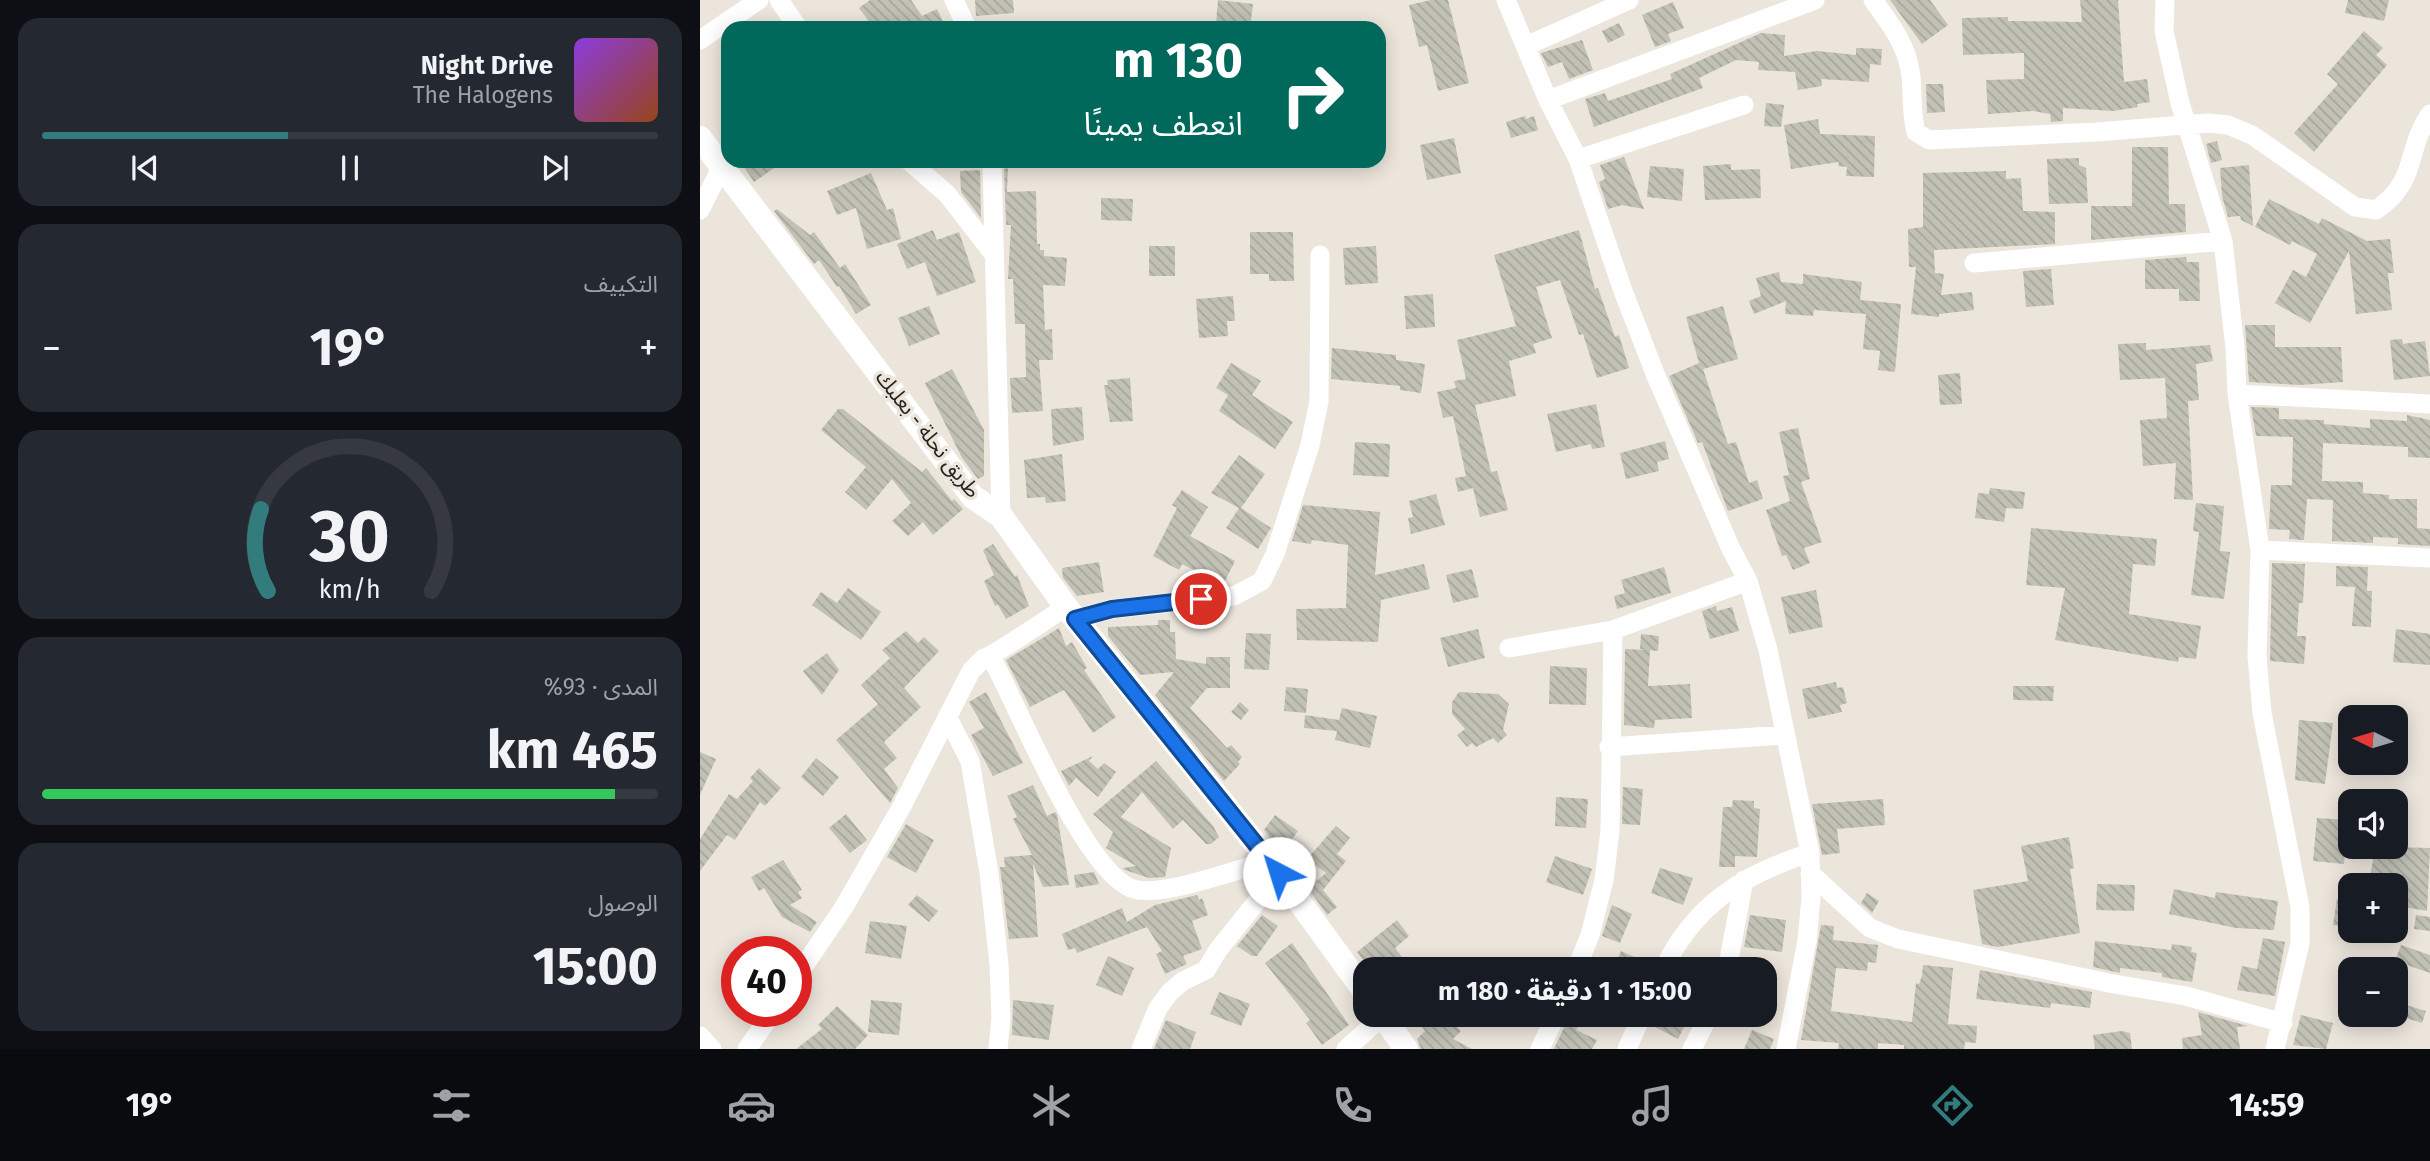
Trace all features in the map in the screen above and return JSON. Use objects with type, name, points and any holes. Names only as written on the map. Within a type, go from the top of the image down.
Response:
[{"type":"street","points":[[728,21],[759,0]]},
{"type":"street","points":[[779,0],[793,21]]},
{"type":"street","points":[[954,0],[964,21]]},
{"type":"street","points":[[1506,0],[1548,100],[1578,159],[1656,376],[1731,549],[1748,581],[1768,650],[1810,853],[1811,898],[1801,982],[1786,1049]]},
{"type":"street","points":[[1526,47],[1629,0]]},
{"type":"street","points":[[1548,100],[1815,0]]},
{"type":"street","points":[[1873,0],[1902,40],[1911,78],[1913,122],[1922,137],[1945,140],[2208,123],[2228,125],[2252,135],[2355,207],[2376,210],[2395,197],[2403,185],[2421,130],[2430,114]]},
{"type":"street","points":[[2165,0],[2164,31],[2180,103],[2223,241],[2235,348],[2237,394],[2260,550],[2257,656],[2262,713],[2300,907],[2300,943],[2275,1049]]},
{"type":"street","points":[[700,40],[721,26]]},
{"type":"street","points":[[1578,159],[1744,105]]},
{"type":"street","name":"طريق نحلة - بعلبك","points":[[700,138],[721,165]]},
{"type":"street","points":[[700,210],[721,168]]},
{"type":"street","name":"طريق نحلة - بعلبك","points":[[724,168],[973,497],[1001,516],[1070,613],[1273,867],[1353,976]]},
{"type":"street","points":[[917,168],[947,194],[992,252]]},
{"type":"street","points":[[992,168],[992,252],[1001,516]]},
{"type":"street","points":[[1974,263],[2223,241]]},
{"type":"street","points":[[812,954],[844,907],[949,720],[971,671],[984,658],[991,657],[1018,636],[1070,613],[1234,596],[1262,581],[1275,554],[1310,445],[1319,401],[1320,255]]},
{"type":"street","points":[[2237,394],[2430,404]]},
{"type":"street","points":[[2260,550],[2430,558]]},
{"type":"street","points":[[1509,648],[1613,630],[1748,581]]},
{"type":"street","points":[[1581,957],[1590,935],[1604,880],[1609,831],[1613,630]]},
{"type":"street","points":[[991,657],[1009,689],[1041,765],[1089,843],[1116,880],[1128,887],[1148,891],[1273,867]]},
{"type":"street","points":[[949,720],[970,761],[989,873],[999,964],[1001,1018],[998,1049]]},
{"type":"street","points":[[1609,747],[1785,735]]},
{"type":"street","points":[[1669,957],[1678,939],[1693,920],[1744,880],[1777,863],[1810,853]]},
{"type":"street","points":[[1142,1049],[1158,1008],[1183,981],[1206,970],[1273,867]]},
{"type":"street","points":[[1810,873],[1870,928],[1898,939],[2114,984],[2186,996],[2283,1023]]},
{"type":"street","points":[[1729,957],[1744,880]]},
{"type":"street","points":[[747,1049],[763,1027]]},
{"type":"street","points":[[1346,1049],[1370,1027]]},
{"type":"street","points":[[1390,1027],[1406,1049]]},
{"type":"street","points":[[1540,1049],[1550,1027]]},
{"type":"street","points":[[1627,1049],[1637,1027]]},
{"type":"street","points":[[1692,1049],[1703,1027]]},
{"type":"street","points":[[700,1035],[712,1049]]},
{"type":"building","points":[[870,0],[911,0],[922,16],[937,9],[943,21],[869,21],[859,8]]},
{"type":"building","points":[[975,0],[1013,0],[1014,13],[976,16]]},
{"type":"building","points":[[1218,0],[1253,4],[1251,21],[1216,21]]},
{"type":"building","points":[[1431,0],[1448,0],[1469,83],[1438,91],[1427,45],[1419,47],[1409,5]]},
{"type":"building","points":[[1890,0],[1930,0],[1948,25],[1922,44]]},
{"type":"building","points":[[2080,0],[2118,0],[2124,82],[2147,79],[2150,102],[2113,111],[2063,108],[2063,121],[2051,122],[2050,114],[2033,111],[1988,114],[1986,80],[2024,79],[2024,53],[1963,55],[1962,18],[2008,17],[2008,21],[2082,22]]},
{"type":"building","points":[[2348,0],[2389,0],[2384,21],[2345,13]]},
{"type":"building","points":[[1673,2],[1684,28],[1668,34],[1671,41],[1655,47],[1642,15]]},
{"type":"building","points":[[1619,23],[1625,35],[1608,43],[1602,31]]},
{"type":"building","points":[[2364,31],[2383,48],[2376,55],[2387,65],[2314,152],[2294,133],[2338,84],[2327,74]]},
{"type":"building","points":[[1761,33],[1785,35],[1784,56],[1817,51],[1856,55],[1856,48],[1882,49],[1881,65],[1870,64],[1869,82],[1821,79],[1822,86],[1798,90],[1795,72],[1758,70],[1759,62],[1736,60],[1699,78],[1703,88],[1594,127],[1585,99],[1605,93],[1608,101],[1672,79],[1670,74]]},
{"type":"building","points":[[1582,40],[1593,70],[1569,79],[1562,62],[1548,67],[1541,53]]},
{"type":"building","points":[[1926,84],[1943,84],[1945,112],[1927,113]]},
{"type":"building","points":[[1766,103],[1784,105],[1781,127],[1764,126]]},
{"type":"building","points":[[1525,116],[1526,119],[1534,116],[1538,130],[1511,138],[1506,122]]},
{"type":"building","points":[[1818,119],[1820,134],[1875,136],[1874,177],[1846,176],[1847,167],[1838,166],[1839,162],[1791,169],[1784,125]]},
{"type":"building","points":[[1454,138],[1461,173],[1427,180],[1420,145]]},
{"type":"building","points":[[2217,141],[2222,160],[2211,163],[2206,144]]},
{"type":"building","points":[[2132,147],[2168,147],[2169,204],[2185,204],[2186,232],[2091,240],[2091,206],[2132,206]]},
{"type":"building","points":[[1624,157],[1644,209],[1622,205],[1608,209],[1599,182],[1605,179],[1600,165]]},
{"type":"building","points":[[2079,158],[2079,165],[2086,168],[2088,203],[2049,204],[2047,159]]},
{"type":"building","points":[[1731,164],[1731,170],[1760,169],[1761,198],[1705,200],[1703,166]]},
{"type":"building","points":[[2249,165],[2253,226],[2241,220],[2240,216],[2228,217],[2222,196],[2220,168]]},
{"type":"building","points":[[1650,166],[1684,169],[1682,201],[1647,197]]},
{"type":"building","points":[[745,168],[774,168],[754,182]]},
{"type":"building","points":[[1008,168],[1007,192],[1036,191],[1037,244],[1040,244],[1040,250],[1044,250],[1044,256],[1067,258],[1065,286],[1043,285],[1045,330],[1052,329],[1053,360],[1039,360],[1043,411],[1012,413],[1010,378],[1026,377],[1025,324],[1015,324],[1013,279],[1008,279],[1011,225],[1006,225],[1004,169]]},
{"type":"building","points":[[980,170],[981,218],[961,192],[960,171]]},
{"type":"building","points":[[2006,171],[2006,179],[2021,178],[2023,211],[2055,212],[2055,244],[1934,250],[1935,273],[1944,274],[1941,295],[1972,292],[1974,310],[1939,314],[1939,317],[1911,314],[1916,267],[1909,267],[1908,229],[1923,227],[1923,173]]},
{"type":"building","points":[[871,173],[887,210],[893,208],[901,239],[867,249],[856,208],[837,215],[827,191]]},
{"type":"building","points":[[1101,198],[1133,199],[1132,221],[1101,220]]},
{"type":"building","points":[[2269,199],[2319,224],[2322,218],[2367,241],[2390,239],[2394,273],[2388,273],[2392,310],[2356,314],[2349,251],[2310,323],[2275,303],[2293,270],[2306,277],[2317,254],[2292,241],[2290,245],[2255,227]]},
{"type":"building","points":[[777,209],[810,235],[814,232],[840,268],[845,264],[871,305],[856,314],[819,260],[814,264],[774,211]]},
{"type":"building","points":[[933,230],[937,240],[959,232],[976,282],[937,296],[925,262],[907,269],[897,244]]},
{"type":"building","points":[[1579,230],[1595,289],[1598,288],[1615,337],[1619,335],[1629,368],[1597,378],[1583,334],[1579,335],[1560,280],[1536,287],[1552,338],[1533,344],[1536,353],[1509,361],[1516,396],[1475,405],[1491,472],[1497,471],[1508,510],[1480,517],[1473,488],[1458,492],[1455,478],[1466,476],[1453,416],[1443,418],[1437,392],[1456,388],[1454,381],[1466,379],[1457,340],[1516,326],[1494,255]]},
{"type":"building","points":[[1250,232],[1293,232],[1294,281],[1269,281],[1269,274],[1250,274]]},
{"type":"building","points":[[1149,246],[1175,246],[1175,276],[1149,276]]},
{"type":"building","points":[[1376,246],[1378,283],[1345,285],[1343,248]]},
{"type":"building","points":[[2186,257],[2187,262],[2199,262],[2200,301],[2179,301],[2179,289],[2145,289],[2145,260]]},
{"type":"building","points":[[2051,269],[2054,305],[2026,307],[2023,271]]},
{"type":"building","points":[[1779,272],[1781,282],[1803,284],[1803,274],[1862,282],[1860,300],[1901,304],[1895,372],[1878,370],[1880,351],[1863,349],[1866,314],[1814,310],[1813,316],[1785,314],[1786,301],[1754,314],[1749,301],[1761,296],[1756,278]]},
{"type":"building","points":[[1433,294],[1435,327],[1406,329],[1404,296]]},
{"type":"building","points":[[1233,296],[1235,321],[1227,321],[1228,336],[1199,338],[1196,299]]},
{"type":"building","points":[[929,306],[940,334],[909,346],[898,318]]},
{"type":"building","points":[[1723,306],[1738,359],[1703,369],[1728,444],[1736,442],[1749,483],[1757,480],[1763,499],[1728,511],[1702,442],[1698,443],[1669,376],[1699,363],[1686,317]]},
{"type":"building","points":[[2245,325],[2275,325],[2275,347],[2341,347],[2343,382],[2300,385],[2249,382]]},
{"type":"building","points":[[2402,339],[2403,344],[2425,341],[2430,376],[2394,380],[2390,340]]},
{"type":"building","points":[[2146,343],[2146,350],[2210,345],[2213,361],[2196,364],[2199,400],[2188,401],[2193,500],[2174,499],[2176,463],[2143,466],[2140,420],[2167,418],[2165,378],[2120,380],[2118,344]]},
{"type":"building","points":[[1332,348],[1396,355],[1396,360],[1425,364],[1421,393],[1400,390],[1400,386],[1331,379]]},
{"type":"building","points":[[1231,363],[1261,381],[1252,395],[1293,422],[1275,449],[1219,411],[1228,395],[1216,388]]},
{"type":"building","points":[[952,369],[984,430],[984,476],[978,479],[962,458],[925,383]]},
{"type":"building","points":[[1960,373],[1962,404],[1940,405],[1938,375]]},
{"type":"building","points":[[1130,378],[1133,421],[1110,422],[1104,385],[1108,385],[1107,380]]},
{"type":"building","points":[[1596,404],[1605,447],[1592,449],[1591,444],[1556,452],[1547,414]]},
{"type":"building","points":[[1082,407],[1084,440],[1053,446],[1051,409]]},
{"type":"building","points":[[2251,407],[2279,408],[2279,419],[2324,420],[2324,424],[2370,428],[2370,419],[2407,421],[2407,415],[2430,420],[2430,458],[2408,457],[2408,447],[2323,443],[2322,481],[2363,482],[2363,493],[2389,495],[2389,499],[2417,499],[2417,528],[2430,529],[2430,546],[2398,544],[2398,538],[2373,537],[2373,543],[2332,541],[2333,500],[2307,499],[2304,540],[2289,539],[2290,530],[2269,529],[2271,485],[2292,485],[2293,437],[2256,436]]},
{"type":"building","points":[[838,409],[843,409],[922,472],[926,468],[952,501],[954,499],[963,509],[933,535],[923,522],[908,536],[892,521],[911,503],[892,479],[866,510],[845,492],[866,467],[821,430]]},
{"type":"building","points":[[1798,428],[1810,479],[1801,482],[1822,542],[1804,548],[1810,563],[1793,570],[1786,555],[1782,556],[1766,510],[1790,501],[1783,476],[1789,475],[1779,432]]},
{"type":"building","points":[[1665,441],[1669,459],[1657,462],[1659,471],[1626,479],[1620,453]]},
{"type":"building","points":[[1355,442],[1390,444],[1389,477],[1353,475]]},
{"type":"building","points":[[1062,454],[1066,501],[1046,503],[1045,497],[1027,498],[1024,460]]},
{"type":"building","points":[[1239,455],[1265,474],[1241,508],[1271,528],[1258,549],[1226,528],[1239,508],[1211,493]]},
{"type":"building","points":[[1990,488],[2025,492],[2023,509],[2006,508],[2004,522],[1975,518],[1978,493],[1989,494]]},
{"type":"building","points":[[1182,490],[1208,507],[1190,536],[1235,561],[1223,585],[1182,564],[1179,570],[1153,556],[1177,508],[1172,505]]},
{"type":"building","points":[[1436,494],[1445,525],[1411,534],[1408,518],[1413,517],[1409,501]]},
{"type":"building","points":[[2196,503],[2224,506],[2220,551],[2230,552],[2224,599],[2191,595],[2199,532],[2193,531]]},
{"type":"building","points":[[1303,505],[1380,512],[1375,575],[1424,564],[1430,589],[1381,600],[1378,642],[1297,640],[1296,609],[1346,608],[1348,545],[1312,540],[1311,544],[1292,541]]},
{"type":"building","points":[[2031,528],[2157,539],[2155,566],[2133,564],[2129,614],[2201,626],[2196,659],[2179,657],[2178,662],[2055,640],[2065,588],[2026,585]]},
{"type":"building","points":[[993,544],[1015,577],[1017,575],[1029,606],[1006,619],[998,605],[995,606],[984,581],[994,575],[983,550]]},
{"type":"building","points":[[1099,562],[1104,592],[1077,596],[1063,578],[1062,568]]},
{"type":"building","points":[[2272,563],[2305,564],[2303,603],[2299,603],[2297,636],[2306,636],[2304,664],[2270,661]]},
{"type":"building","points":[[2336,566],[2368,567],[2367,591],[2372,591],[2371,627],[2352,626],[2355,587],[2336,586]]},
{"type":"building","points":[[1664,567],[1671,593],[1617,609],[1614,596],[1625,593],[1621,580]]},
{"type":"building","points":[[1472,569],[1479,597],[1453,603],[1446,575]]},
{"type":"building","points":[[848,588],[881,612],[861,640],[812,605],[821,592],[837,603]]},
{"type":"building","points":[[1816,590],[1823,627],[1789,634],[1781,597]]},
{"type":"building","points":[[1716,606],[1717,611],[1732,607],[1739,631],[1710,639],[1702,611]]},
{"type":"building","points":[[1158,620],[1170,620],[1170,632],[1175,632],[1176,659],[1206,664],[1206,657],[1230,657],[1230,688],[1207,688],[1190,708],[1227,748],[1231,745],[1242,757],[1238,762],[1240,764],[1224,781],[1155,695],[1174,672],[1140,675],[1108,636],[1108,627],[1158,625]]},
{"type":"building","points":[[1059,628],[1066,646],[1072,642],[1087,668],[1084,670],[1116,717],[1093,733],[1064,690],[1030,707],[1006,660]]},
{"type":"building","points":[[1478,629],[1485,658],[1448,667],[1440,638]]},
{"type":"building","points":[[2396,629],[2430,634],[2430,665],[2393,662]]},
{"type":"building","points":[[906,631],[918,643],[924,637],[939,651],[904,688],[921,707],[884,742],[897,758],[884,769],[898,788],[890,803],[836,740],[878,704],[861,685],[890,658],[882,650]]},
{"type":"building","points":[[1246,633],[1271,634],[1269,670],[1244,669]]},
{"type":"building","points":[[1641,634],[1659,636],[1658,651],[1640,649]]},
{"type":"building","points":[[1625,649],[1650,650],[1648,686],[1690,684],[1692,718],[1655,720],[1654,728],[1624,725]]},
{"type":"building","points":[[827,653],[839,670],[822,695],[803,671]]},
{"type":"building","points":[[1550,666],[1587,668],[1586,705],[1549,704]]},
{"type":"building","points":[[1836,682],[1837,688],[1843,687],[1847,703],[1840,705],[1842,712],[1808,719],[1802,689]]},
{"type":"building","points":[[2013,686],[2054,686],[2053,701],[2013,700]]},
{"type":"building","points":[[1286,687],[1308,689],[1306,713],[1284,711]]},
{"type":"building","points":[[986,692],[1023,763],[993,776],[971,735],[984,728],[969,702]]},
{"type":"building","points":[[1459,692],[1498,694],[1509,704],[1503,730],[1507,735],[1498,743],[1493,738],[1476,747],[1472,743],[1467,747],[1457,735],[1465,729],[1452,714],[1452,702]]},
{"type":"building","points":[[1240,702],[1249,710],[1241,720],[1231,712]]},
{"type":"building","points":[[1342,708],[1377,716],[1370,748],[1335,740],[1337,731],[1304,728],[1305,715],[1339,720]]},
{"type":"building","points":[[2299,720],[2333,723],[2325,784],[2295,780]]},
{"type":"building","points":[[700,752],[716,759],[700,795]]},
{"type":"building","points":[[1093,756],[1089,761],[1098,769],[1104,763],[1116,772],[1098,797],[1076,778],[1069,786],[1061,771]]},
{"type":"building","points":[[816,758],[839,777],[823,796],[801,777]]},
{"type":"building","points":[[1156,761],[1213,826],[1219,837],[1211,844],[1206,844],[1183,820],[1173,829],[1142,792],[1121,817],[1171,848],[1165,877],[1149,878],[1123,868],[1136,866],[1106,848],[1113,832],[1093,814]]},
{"type":"building","points":[[759,768],[781,788],[765,806],[760,802],[735,840],[727,835],[700,871],[700,839],[729,794],[737,799],[753,781],[750,778]]},
{"type":"building","points":[[1033,785],[1047,816],[1055,812],[1057,815],[1069,885],[1043,887],[1033,864],[1038,937],[1009,939],[1000,867],[1005,867],[1004,857],[1032,855],[1013,819],[1017,817],[1007,796]]},
{"type":"building","points":[[1623,787],[1643,789],[1640,825],[1622,824]]},
{"type":"building","points":[[1556,797],[1588,799],[1586,828],[1555,826]]},
{"type":"building","points":[[1883,799],[1885,825],[1837,829],[1840,853],[1822,855],[1812,804]]},
{"type":"building","points":[[1733,800],[1754,801],[1754,808],[1760,809],[1757,857],[1735,856],[1735,867],[1719,867],[1723,807],[1732,807]]},
{"type":"building","points":[[846,814],[867,840],[850,853],[829,828]]},
{"type":"building","points":[[1275,815],[1298,831],[1282,853],[1264,830]]},
{"type":"building","points":[[2317,818],[2338,819],[2338,859],[2344,859],[2344,864],[2313,861]]},
{"type":"building","points":[[906,824],[934,840],[916,873],[887,857]]},
{"type":"building","points":[[1336,826],[1350,838],[1337,854],[1346,861],[1323,890],[1337,907],[1327,915],[1308,888],[1326,873],[1307,859]]},
{"type":"building","points":[[2069,837],[2074,868],[2070,869],[2080,933],[1998,947],[1982,944],[1973,890],[2028,881],[2021,846]]},
{"type":"building","points":[[2408,847],[2430,848],[2427,911],[2408,908],[2408,873],[2371,873],[2373,859],[2408,859]]},
{"type":"building","points":[[1555,856],[1592,869],[1583,895],[1546,882]]},
{"type":"building","points":[[783,860],[802,890],[798,892],[802,898],[790,905],[817,922],[810,932],[782,917],[764,888],[759,891],[751,877]]},
{"type":"building","points":[[1660,868],[1693,878],[1683,905],[1651,893]]},
{"type":"building","points":[[1094,872],[1099,884],[1076,888],[1074,875]]},
{"type":"building","points":[[2097,884],[2135,885],[2134,911],[2096,910]]},
{"type":"building","points":[[2174,889],[2215,898],[2216,892],[2278,901],[2274,930],[2236,928],[2169,914]]},
{"type":"building","points":[[1867,893],[1879,901],[1872,913],[1861,903]]},
{"type":"building","points":[[917,895],[938,911],[929,922],[908,905]]},
{"type":"building","points":[[1197,895],[1199,900],[1202,898],[1208,915],[1192,921],[1202,949],[1183,956],[1187,964],[1165,974],[1156,954],[1162,951],[1147,927],[1077,953],[1075,948],[1068,950],[1062,934],[1122,908],[1127,922],[1155,905]]},
{"type":"building","points":[[2337,899],[2338,899],[2338,926],[2333,925]]},
{"type":"building","points":[[1612,905],[1632,914],[1620,943],[1602,936]]},
{"type":"building","points":[[1262,915],[1278,926],[1257,956],[1252,956],[1237,946]]},
{"type":"building","points":[[1750,915],[1786,920],[1782,952],[1744,947]]},
{"type":"building","points":[[2416,915],[2430,917],[2430,931],[2414,929]]},
{"type":"building","points":[[1397,920],[1409,936],[1395,948],[1402,957],[1361,957],[1357,952]]},
{"type":"building","points":[[870,921],[907,926],[901,959],[865,953]]},
{"type":"building","points":[[1821,925],[1834,926],[1833,940],[1878,945],[1876,963],[1868,962],[1867,971],[1836,968],[1831,1011],[1912,1022],[1916,983],[1919,984],[1923,965],[1953,968],[1948,1024],[1977,1026],[1976,1043],[1965,1042],[1964,1049],[1904,1049],[1904,1045],[1878,1043],[1878,1049],[1838,1049],[1839,1043],[1801,1040]]},
{"type":"building","points":[[2263,938],[2285,942],[2275,996],[2237,990],[2242,966],[2257,969]]},
{"type":"building","points":[[2095,941],[2171,950],[2172,944],[2192,947],[2191,952],[2197,953],[2192,982],[2162,977],[2162,973],[2120,968],[2120,973],[2093,967]]},
{"type":"building","points":[[1292,943],[1349,1025],[1322,1045],[1306,1023],[1310,1020],[1265,963]]},
{"type":"building","points":[[2401,945],[2430,955],[2430,973],[2408,965],[2408,957],[2396,957]]},
{"type":"building","points":[[1621,951],[1634,957],[1618,957]]},
{"type":"building","points":[[1108,956],[1134,968],[1122,996],[1096,985]]},
{"type":"building","points":[[1980,970],[2092,992],[2090,1008],[2051,1003],[2050,1008],[1976,999]]},
{"type":"building","points":[[1219,992],[1250,1004],[1241,1026],[1210,1014]]},
{"type":"building","points":[[871,1000],[902,1003],[899,1035],[868,1032]]},
{"type":"building","points":[[1013,1000],[1054,1005],[1049,1040],[1012,1035]]},
{"type":"building","points":[[837,1006],[868,1035],[855,1049],[796,1049],[822,1029],[818,1025]]},
{"type":"building","points":[[2408,1006],[2426,1011],[2422,1023],[2408,1019]]},
{"type":"building","points":[[2198,1012],[2248,1026],[2237,1027],[2240,1049],[2183,1049],[2182,1038],[2202,1035]]},
{"type":"building","points":[[2301,1015],[2333,1023],[2326,1049],[2293,1045]]},
{"type":"building","points":[[1166,1020],[1196,1032],[1190,1049],[1154,1049]]},
{"type":"building","points":[[1422,1027],[1457,1027],[1461,1031],[1453,1039],[1472,1049],[1421,1049],[1417,1039],[1425,1031]]},
{"type":"building","points":[[1564,1027],[1578,1027],[1576,1030],[1597,1040],[1592,1049],[1554,1049]]},
{"type":"building","points":[[1655,1027],[1684,1027],[1678,1039]]},
{"type":"building","points":[[1752,1030],[1774,1039],[1770,1049],[1744,1049]]},
{"type":"building","points":[[2122,1031],[2130,1033],[2132,1049],[2095,1049],[2093,1035]]},
{"type":"route","points":[[1201,599],[1112,609],[1075,619],[1279,873]]}]
